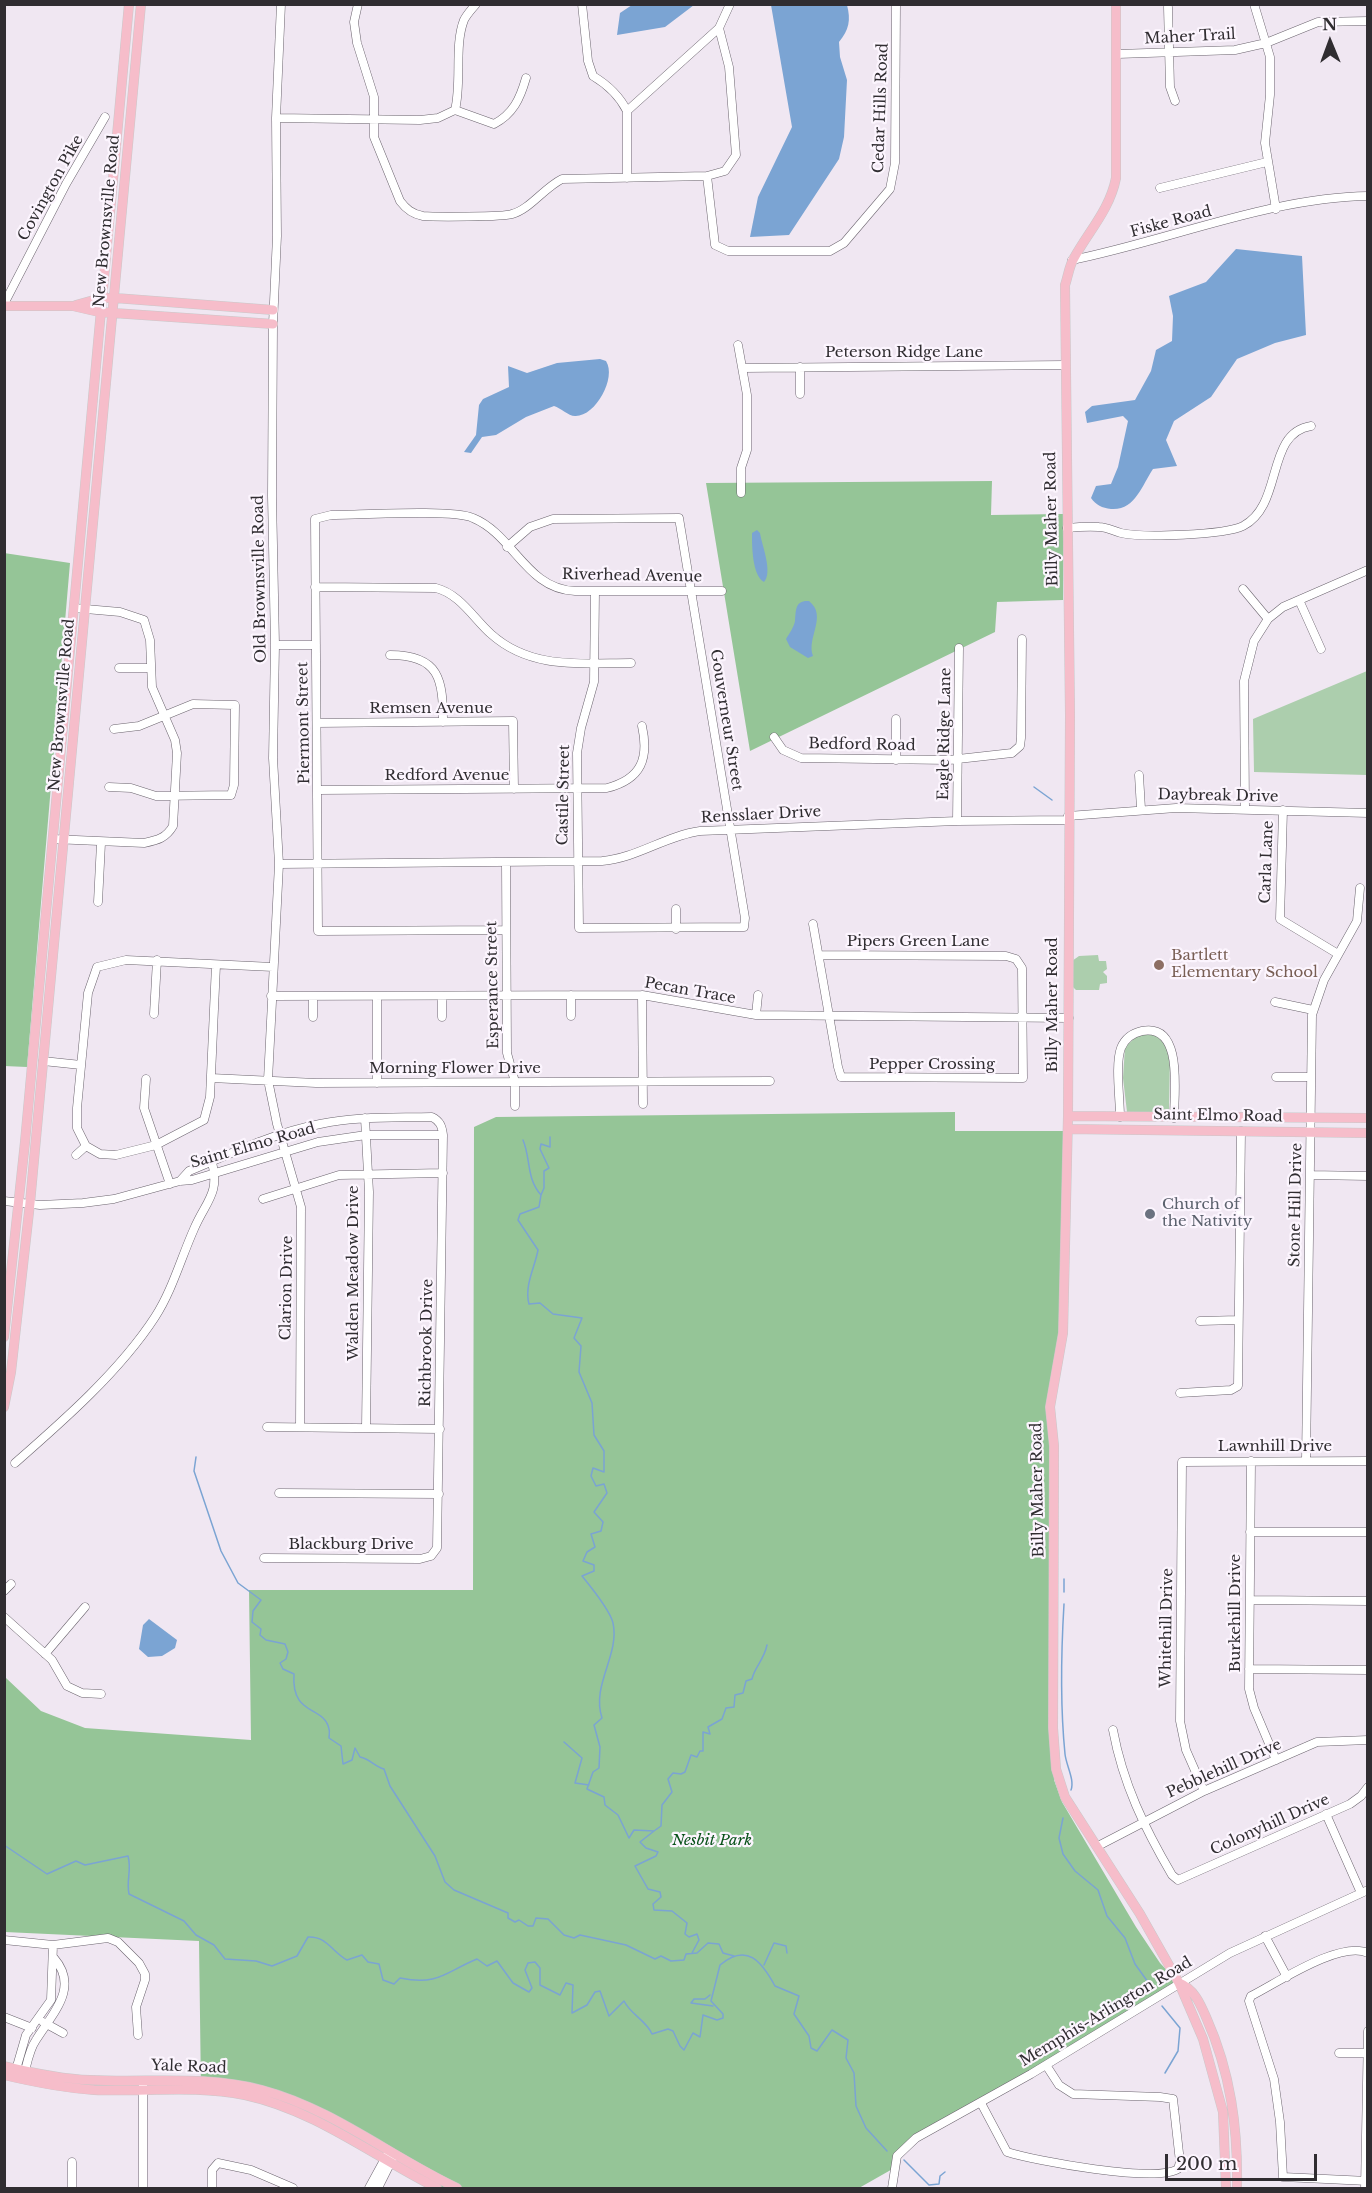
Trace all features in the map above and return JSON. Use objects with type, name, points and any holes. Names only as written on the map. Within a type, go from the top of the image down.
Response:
[{"type":"main road","name":"New Brownsville Road","points":[[4,1337],[20,1201],[99,312],[129,4]]},
{"type":"main road","name":"New Brownsville Road","points":[[4,1407],[30,1203],[141,4]]},
{"type":"main road","name":"Billy Maher Road","points":[[1116,4],[1118,54],[1116,178],[1113,194],[1072,260],[1065,285],[1070,715],[1069,1018],[1063,1333],[1050,1407],[1054,1446],[1053,1728],[1054,1758],[1062,1789],[1076,1818],[1098,1846],[1179,1983]]},
{"type":"main road","points":[[73,306],[101,297],[273,310]]},
{"type":"main road","points":[[4,305],[73,306],[99,312],[273,324]]},
{"type":"main road","name":"Saint Elmo Road","points":[[1068,1116],[1368,1118]]},
{"type":"main road","points":[[1124,1117],[1127,1130]]},
{"type":"main road","points":[[1164,1130],[1169,1118]]},
{"type":"main road","name":"Saint Elmo Road","points":[[1068,1130],[1368,1133]]},
{"type":"main road","points":[[1179,1983],[1189,1987],[1200,2004],[1221,2054],[1232,2096],[1237,2140],[1237,2188]]},
{"type":"main road","points":[[1179,1983],[1210,2056],[1220,2098],[1226,2142],[1226,2188]]},
{"type":"main road","name":"Yale Road","points":[[4,2066],[16,2074],[84,2089],[143,2085],[206,2090],[266,2101],[319,2122],[456,2188]]},
{"type":"main road","points":[[1220,2098],[1232,2096]]},
{"type":"main road","name":"Yale Road","points":[[390,2157],[436,2188]]},
{"type":"street","name":"Old Brownsville Road","points":[[281,4],[276,118],[277,236],[273,310],[272,531],[275,645],[273,758],[279,864],[268,1080],[285,1150]]},
{"type":"street","points":[[358,4],[354,22],[357,43],[374,97],[374,137],[400,201],[407,210],[423,216],[512,214],[527,206],[546,186],[562,179],[707,176],[725,171],[736,155],[729,67],[719,28]]},
{"type":"street","points":[[455,110],[460,91],[461,36],[465,18],[476,4]]},
{"type":"street","points":[[582,4],[588,61],[593,76],[606,83],[621,99],[627,111],[627,178]]},
{"type":"street","points":[[627,111],[719,28],[730,4]]},
{"type":"street","name":"Cedar Hills Road","points":[[707,176],[715,245],[728,251],[830,251],[844,243],[890,189],[895,163],[896,4]]},
{"type":"street","points":[[1254,4],[1270,63],[1270,95],[1265,130],[1267,162],[1276,209]]},
{"type":"street","points":[[1168,7],[1170,87],[1175,101]]},
{"type":"street","name":"Maher Trail","points":[[1118,54],[1225,51],[1266,43],[1318,22],[1368,21]]},
{"type":"street","points":[[276,118],[420,120],[438,118],[455,110],[494,124],[507,117],[521,97],[526,78]]},
{"type":"street","name":"Covington Pike","points":[[4,305],[66,184],[105,117]]},
{"type":"street","points":[[1160,188],[1267,162]]},
{"type":"street","name":"Fiske Road","points":[[1072,260],[1276,209],[1331,198],[1368,196]]},
{"type":"street","points":[[738,345],[746,389],[747,441],[741,468],[741,493]]},
{"type":"street","name":"Peterson Ridge Lane","points":[[743,368],[1065,364]]},
{"type":"street","points":[[800,367],[800,394]]},
{"type":"street","points":[[1067,528],[1102,527],[1122,534],[1216,534],[1244,525],[1264,506],[1280,453],[1290,435],[1311,426]]},
{"type":"street","name":"Riverhead Avenue","points":[[318,516],[469,516],[476,519],[546,585],[567,591],[722,591]]},
{"type":"street","name":"Piermont Street","points":[[318,516],[314,522],[318,931],[506,930]]},
{"type":"street","name":"Gouverneur Street","points":[[507,547],[530,528],[553,519],[679,518],[745,918],[744,927],[676,929]]},
{"type":"street","points":[[1245,808],[1245,670],[1254,641],[1268,619],[1299,600],[1368,570]]},
{"type":"street","points":[[315,587],[441,589],[455,598],[492,635],[513,650],[549,662],[631,663]]},
{"type":"street","points":[[1243,589],[1268,619]]},
{"type":"street","name":"Castile Street","points":[[595,591],[593,692],[578,744],[579,928],[676,929]]},
{"type":"street","points":[[1299,600],[1321,649]]},
{"type":"street","points":[[53,839],[101,843],[144,843],[168,834],[174,826],[177,753],[152,687],[150,640],[144,620],[123,613],[74,608]]},
{"type":"street","name":"Bedford Road","points":[[774,737],[783,750],[801,758],[958,760],[1020,752],[1022,639]]},
{"type":"street","points":[[275,645],[316,645]]},
{"type":"street","name":"Eagle Ridge Lane","points":[[957,821],[959,648]]},
{"type":"street","points":[[390,655],[415,657],[434,670],[441,683],[443,722]]},
{"type":"street","points":[[119,668],[150,668]]},
{"type":"street","points":[[109,787],[131,788],[156,796],[176,796],[231,795],[234,785],[235,705],[193,704],[139,726],[114,729]]},
{"type":"street","points":[[896,719],[896,760]]},
{"type":"street","name":"Remsen Avenue","points":[[317,723],[513,721],[514,789]]},
{"type":"street","name":"Redford Avenue","points":[[318,790],[610,787],[634,774],[642,764],[646,752],[642,726]]},
{"type":"street","points":[[1139,775],[1141,809]]},
{"type":"street","name":"Daybreak Drive","points":[[1068,818],[1141,809],[1245,808],[1368,813]]},
{"type":"street","name":"Carla Lane","points":[[1283,810],[1280,919],[1338,954]]},
{"type":"street","name":"Rensslaer Drive","points":[[279,864],[577,862],[625,858],[688,833],[1068,818]]},
{"type":"street","points":[[98,902],[101,843]]},
{"type":"street","name":"Esperance Street","points":[[506,862],[508,1056],[515,1082],[515,1106]]},
{"type":"street","name":"Stone Hill Drive","points":[[1306,1461],[1312,1010],[1320,987],[1356,921],[1360,888]]},
{"type":"street","points":[[676,909],[676,929]]},
{"type":"street","points":[[813,924],[829,1016]]},
{"type":"street","name":"Pipers Green Lane","points":[[819,955],[1006,956],[1016,959],[1022,968],[1023,1018]]},
{"type":"street","points":[[216,965],[211,1078],[207,1113],[204,1120],[156,1145],[116,1155],[100,1154],[86,1146],[80,1138],[76,1118],[88,987],[96,967],[117,961],[157,960],[273,967]]},
{"type":"street","points":[[154,1014],[157,960]]},
{"type":"street","points":[[571,995],[571,1016]]},
{"type":"street","points":[[642,995],[643,1104]]},
{"type":"street","name":"Pecan Trace","points":[[272,996],[642,995],[756,1015],[1069,1018]]},
{"type":"street","points":[[756,1015],[758,995]]},
{"type":"street","points":[[377,996],[377,1083]]},
{"type":"street","points":[[442,996],[442,1017]]},
{"type":"street","points":[[313,997],[313,1017]]},
{"type":"street","points":[[1275,1002],[1312,1010]]},
{"type":"street","name":"Pepper Crossing","points":[[829,1016],[841,1077],[1023,1078],[1023,1018]]},
{"type":"street","points":[[1124,1117],[1122,1047],[1131,1035],[1146,1030],[1163,1036],[1172,1050],[1169,1118]]},
{"type":"street","points":[[43,1061],[81,1065]]},
{"type":"street","points":[[1276,1077],[1310,1077]]},
{"type":"street","name":"Morning Flower Drive","points":[[211,1078],[316,1083],[770,1081]]},
{"type":"street","points":[[146,1079],[144,1108],[170,1184]]},
{"type":"street","name":"Saint Elmo Road","points":[[4,1201],[73,1204],[105,1201],[215,1173],[285,1150],[318,1142],[366,1135],[443,1135],[442,1126],[432,1117],[364,1118],[321,1124],[281,1133],[189,1171],[180,1181]]},
{"type":"street","name":"Walden Meadow Drive","points":[[364,1118],[368,1174],[366,1428]]},
{"type":"street","points":[[1180,1393],[1237,1388],[1241,1131]]},
{"type":"street","name":"Richbrook Drive","points":[[436,1551],[439,1541],[443,1135]]},
{"type":"street","points":[[76,1155],[86,1146]]},
{"type":"street","name":"Clarion Drive","points":[[285,1150],[302,1210],[300,1427]]},
{"type":"street","points":[[15,1462],[62,1420],[98,1383],[135,1344],[156,1316],[201,1212],[215,1188],[212,1162]]},
{"type":"street","points":[[263,1199],[298,1190],[339,1175],[443,1173]]},
{"type":"street","points":[[1310,1175],[1368,1176]]},
{"type":"street","points":[[1200,1321],[1238,1320]]},
{"type":"street","points":[[267,1427],[440,1429]]},
{"type":"street","name":"Burkehill Drive","points":[[1251,1461],[1249,1669],[1251,1701],[1276,1760]]},
{"type":"street","name":"Lawnhill Drive","points":[[1182,1462],[1368,1461]]},
{"type":"street","name":"Whitehill Drive","points":[[1182,1462],[1181,1726],[1186,1750],[1204,1791]]},
{"type":"street","points":[[279,1493],[439,1494]]},
{"type":"street","points":[[1250,1532],[1368,1532]]},
{"type":"street","name":"Blackburg Drive","points":[[264,1558],[420,1559],[428,1558],[436,1551]]},
{"type":"street","points":[[4,1591],[10,1584]]},
{"type":"street","points":[[1250,1600],[1368,1601]]},
{"type":"street","points":[[45,1654],[85,1607]]},
{"type":"street","points":[[4,1617],[52,1660],[67,1686],[82,1694],[101,1694]]},
{"type":"street","points":[[1249,1669],[1368,1670]]},
{"type":"street","points":[[1113,1731],[1123,1774],[1142,1823]]},
{"type":"street","name":"Pebblehill Drive","points":[[1098,1846],[1204,1791],[1321,1741],[1368,1740]]},
{"type":"street","name":"Colonyhill Drive","points":[[1142,1823],[1177,1882],[1355,1801],[1368,1787]]},
{"type":"street","points":[[1326,1814],[1364,1892]]},
{"type":"street","name":"Memphis-Arlington Road","points":[[892,2188],[897,2156],[905,2146],[930,2129],[981,2103],[1179,1983],[1265,1936],[1364,1892]]},
{"type":"street","points":[[1265,1936],[1287,1977]]},
{"type":"street","points":[[4,1940],[53,1945],[108,1938],[125,1947],[139,1963],[145,1977],[136,2007],[138,2035]]},
{"type":"street","points":[[16,2074],[23,2044],[51,2000],[53,1945]]},
{"type":"street","points":[[1367,1952],[1350,1951],[1331,1955],[1250,1998],[1274,2079],[1280,2121],[1283,2177],[1366,2183],[1368,2031]]},
{"type":"street","points":[[16,2074],[58,2011],[64,1995],[61,1966],[54,1958]]},
{"type":"street","points":[[4,2017],[32,2028]]},
{"type":"street","points":[[39,2019],[63,2033]]},
{"type":"street","points":[[1339,2053],[1367,2053]]},
{"type":"street","points":[[981,2103],[1006,2154],[1091,2170],[1176,2171],[1180,2162],[1173,2099],[1073,2094],[1059,2085],[1046,2065]]},
{"type":"street","points":[[143,2085],[143,2188]]},
{"type":"street","points":[[369,2188],[390,2157]]},
{"type":"street","points":[[378,2188],[390,2157]]},
{"type":"street","points":[[72,2162],[72,2188]]},
{"type":"street","points":[[212,2188],[214,2164],[222,2163],[251,2170],[293,2188]]},
{"type":"green space","points":[[992,481],[991,515],[1063,514],[1063,600],[997,602],[995,632],[750,751],[706,483]]},
{"type":"green space","points":[[4,553],[70,563],[27,1067],[4,1066]]},
{"type":"green space","points":[[1367,671],[1367,775],[1254,772],[1253,719]]},
{"type":"green space","points":[[1098,955],[1099,961],[1106,961],[1107,969],[1103,972],[1107,976],[1107,983],[1100,984],[1099,990],[1076,990],[1071,985],[1072,961],[1079,956]]},
{"type":"green space","points":[[1153,1034],[1164,1041],[1170,1057],[1169,1112],[1127,1112],[1123,1078],[1125,1047],[1138,1035]]},
{"type":"green space","name":"Nesbit Park","points":[[955,1112],[955,1131],[1068,1131],[1062,1340],[1051,1402],[1054,1780],[1062,1802],[1136,1927],[1160,1963],[1179,1983],[924,2135],[900,2157],[896,2167],[859,2188],[433,2188],[309,2118],[273,2104],[201,2091],[199,1941],[5,1932],[6,1678],[41,1711],[85,1728],[251,1740],[249,1590],[473,1590],[474,1127],[496,1117]]},
{"type":"water","points":[[632,5],[694,5],[665,27],[617,35],[620,13]]},
{"type":"water","points":[[771,5],[847,5],[848,25],[839,42],[840,57],[847,80],[844,137],[839,159],[789,235],[750,237],[758,197],[792,127]]},
{"type":"water","points":[[1236,249],[1302,256],[1306,335],[1275,343],[1237,359],[1211,397],[1174,421],[1166,440],[1177,466],[1153,469],[1137,496],[1126,506],[1111,509],[1099,506],[1091,498],[1096,486],[1111,484],[1118,467],[1128,421],[1123,416],[1087,423],[1085,412],[1092,406],[1135,400],[1151,371],[1156,350],[1172,341],[1173,316],[1169,296],[1206,282]]},
{"type":"water","points":[[600,359],[606,361],[609,377],[596,404],[583,415],[570,415],[554,406],[526,417],[496,435],[482,437],[471,453],[464,452],[476,435],[479,405],[483,399],[509,387],[508,366],[527,373],[557,363]]},
{"type":"water","points":[[757,530],[760,533],[767,566],[764,582],[757,573],[754,560],[752,533]]},
{"type":"water","points":[[809,601],[817,613],[817,620],[812,642],[813,656],[808,658],[790,647],[786,639],[794,623],[797,606],[801,602]]},
{"type":"water","points":[[149,1619],[177,1640],[175,1648],[162,1656],[148,1657],[139,1649],[143,1625]]},
{"type":"waterway","points":[[1034,787],[1052,800]]},
{"type":"waterway","points":[[541,1195],[544,1188],[544,1171],[549,1168],[540,1149],[541,1144],[550,1147],[550,1137]]},
{"type":"waterway","points":[[523,1140],[533,1182],[541,1195],[539,1207],[520,1214],[518,1220],[538,1250],[529,1283],[529,1304],[540,1303],[553,1314],[582,1318],[574,1338],[581,1346],[579,1372],[592,1403],[594,1435],[604,1451],[604,1472],[593,1468],[591,1476],[596,1486],[604,1484],[607,1493],[594,1512],[603,1522],[601,1531],[591,1534],[595,1547],[587,1552],[583,1561],[594,1565],[594,1571],[582,1576],[608,1612],[613,1623],[614,1635],[600,1694],[602,1718],[594,1725],[600,1747],[599,1768],[593,1772],[587,1789],[604,1797],[605,1805],[618,1815],[629,1838],[634,1830],[654,1831],[640,1842],[646,1848],[658,1852],[656,1856],[635,1866],[648,1889],[660,1892],[661,1897],[653,1904],[654,1910],[672,1911],[687,1923],[685,1934],[689,1937],[697,1934],[699,1940],[692,1953]]},
{"type":"waterway","points":[[196,1457],[194,1471],[221,1551],[238,1583],[261,1600],[253,1611],[252,1622],[261,1629],[260,1635],[266,1640],[285,1644],[288,1652],[286,1659],[280,1663],[283,1669],[294,1674],[294,1688],[302,1704],[321,1716],[329,1730],[329,1738],[341,1746],[343,1764],[352,1760],[355,1748],[360,1757],[384,1769],[390,1786],[435,1856],[445,1882],[454,1890],[508,1913],[508,1918],[515,1922],[519,1920],[528,1926],[533,1926],[536,1918],[548,1919],[564,1935],[574,1938],[580,1935],[626,1945],[655,1959],[661,1956],[671,1961],[684,1960],[686,1954],[697,1953],[708,1943],[719,1944],[723,1953],[734,1956]]},
{"type":"waterway","points":[[1064,1579],[1064,1592]]},
{"type":"waterway","points":[[1064,1604],[1062,1716],[1065,1754],[1072,1782],[1071,1790]]},
{"type":"waterway","points":[[654,1831],[661,1826],[662,1805],[672,1792],[668,1779],[673,1773],[685,1772],[691,1755],[697,1757],[700,1751],[703,1751],[703,1732],[710,1734],[708,1727],[722,1719],[726,1708],[734,1707],[735,1695],[743,1693],[746,1681],[752,1679],[767,1645]]},
{"type":"waterway","points":[[564,1742],[582,1758],[575,1783],[589,1785]]},
{"type":"waterway","points":[[1063,1818],[1059,1838],[1063,1854],[1075,1871],[1098,1890],[1107,1916],[1125,1938],[1135,1964],[1153,1989]]},
{"type":"waterway","points":[[4,1845],[47,1874],[76,1861],[85,1865],[128,1856],[129,1894],[184,1921],[196,1935],[214,1945],[225,1959],[256,1961],[272,1966],[297,1956],[308,1937],[315,1937],[347,1960],[362,1955],[368,1962],[379,1964],[383,1980],[394,1984],[400,1978],[433,1979],[477,1959],[487,1966],[497,1961],[513,1983],[529,1992],[532,1988],[525,1970],[528,1963],[535,1962],[540,1968],[540,1985],[560,1995],[566,1983],[573,1985],[572,2013],[587,2005],[595,1992],[600,1991],[609,2016],[624,2001],[652,2034],[668,2029],[673,2031],[684,2050],[693,2033],[700,2037],[703,2015],[717,2020],[723,2018],[723,2014],[711,2001],[720,1965],[730,1958],[746,1955],[765,1969],[775,1986],[799,1996],[794,2014],[809,2036],[811,2048],[817,2051],[832,2030],[848,2040],[846,2058],[854,2073],[856,2106],[866,2128],[887,2151]]},
{"type":"waterway","points":[[764,1965],[774,1943],[786,1946],[787,1953]]},
{"type":"waterway","points":[[710,1995],[705,1999],[694,1999],[691,2003],[713,2006]]},
{"type":"waterway","points":[[1162,2006],[1180,2028],[1178,2051],[1165,2073]]},
{"type":"waterway","points":[[904,2160],[929,2185],[939,2184],[940,2176],[945,2172]]},
{"type":"place","name":"Bartlett Elementary School","points":[[1159,965]]},
{"type":"place","name":"Church of the Nativity","points":[[1150,1214]]}]
